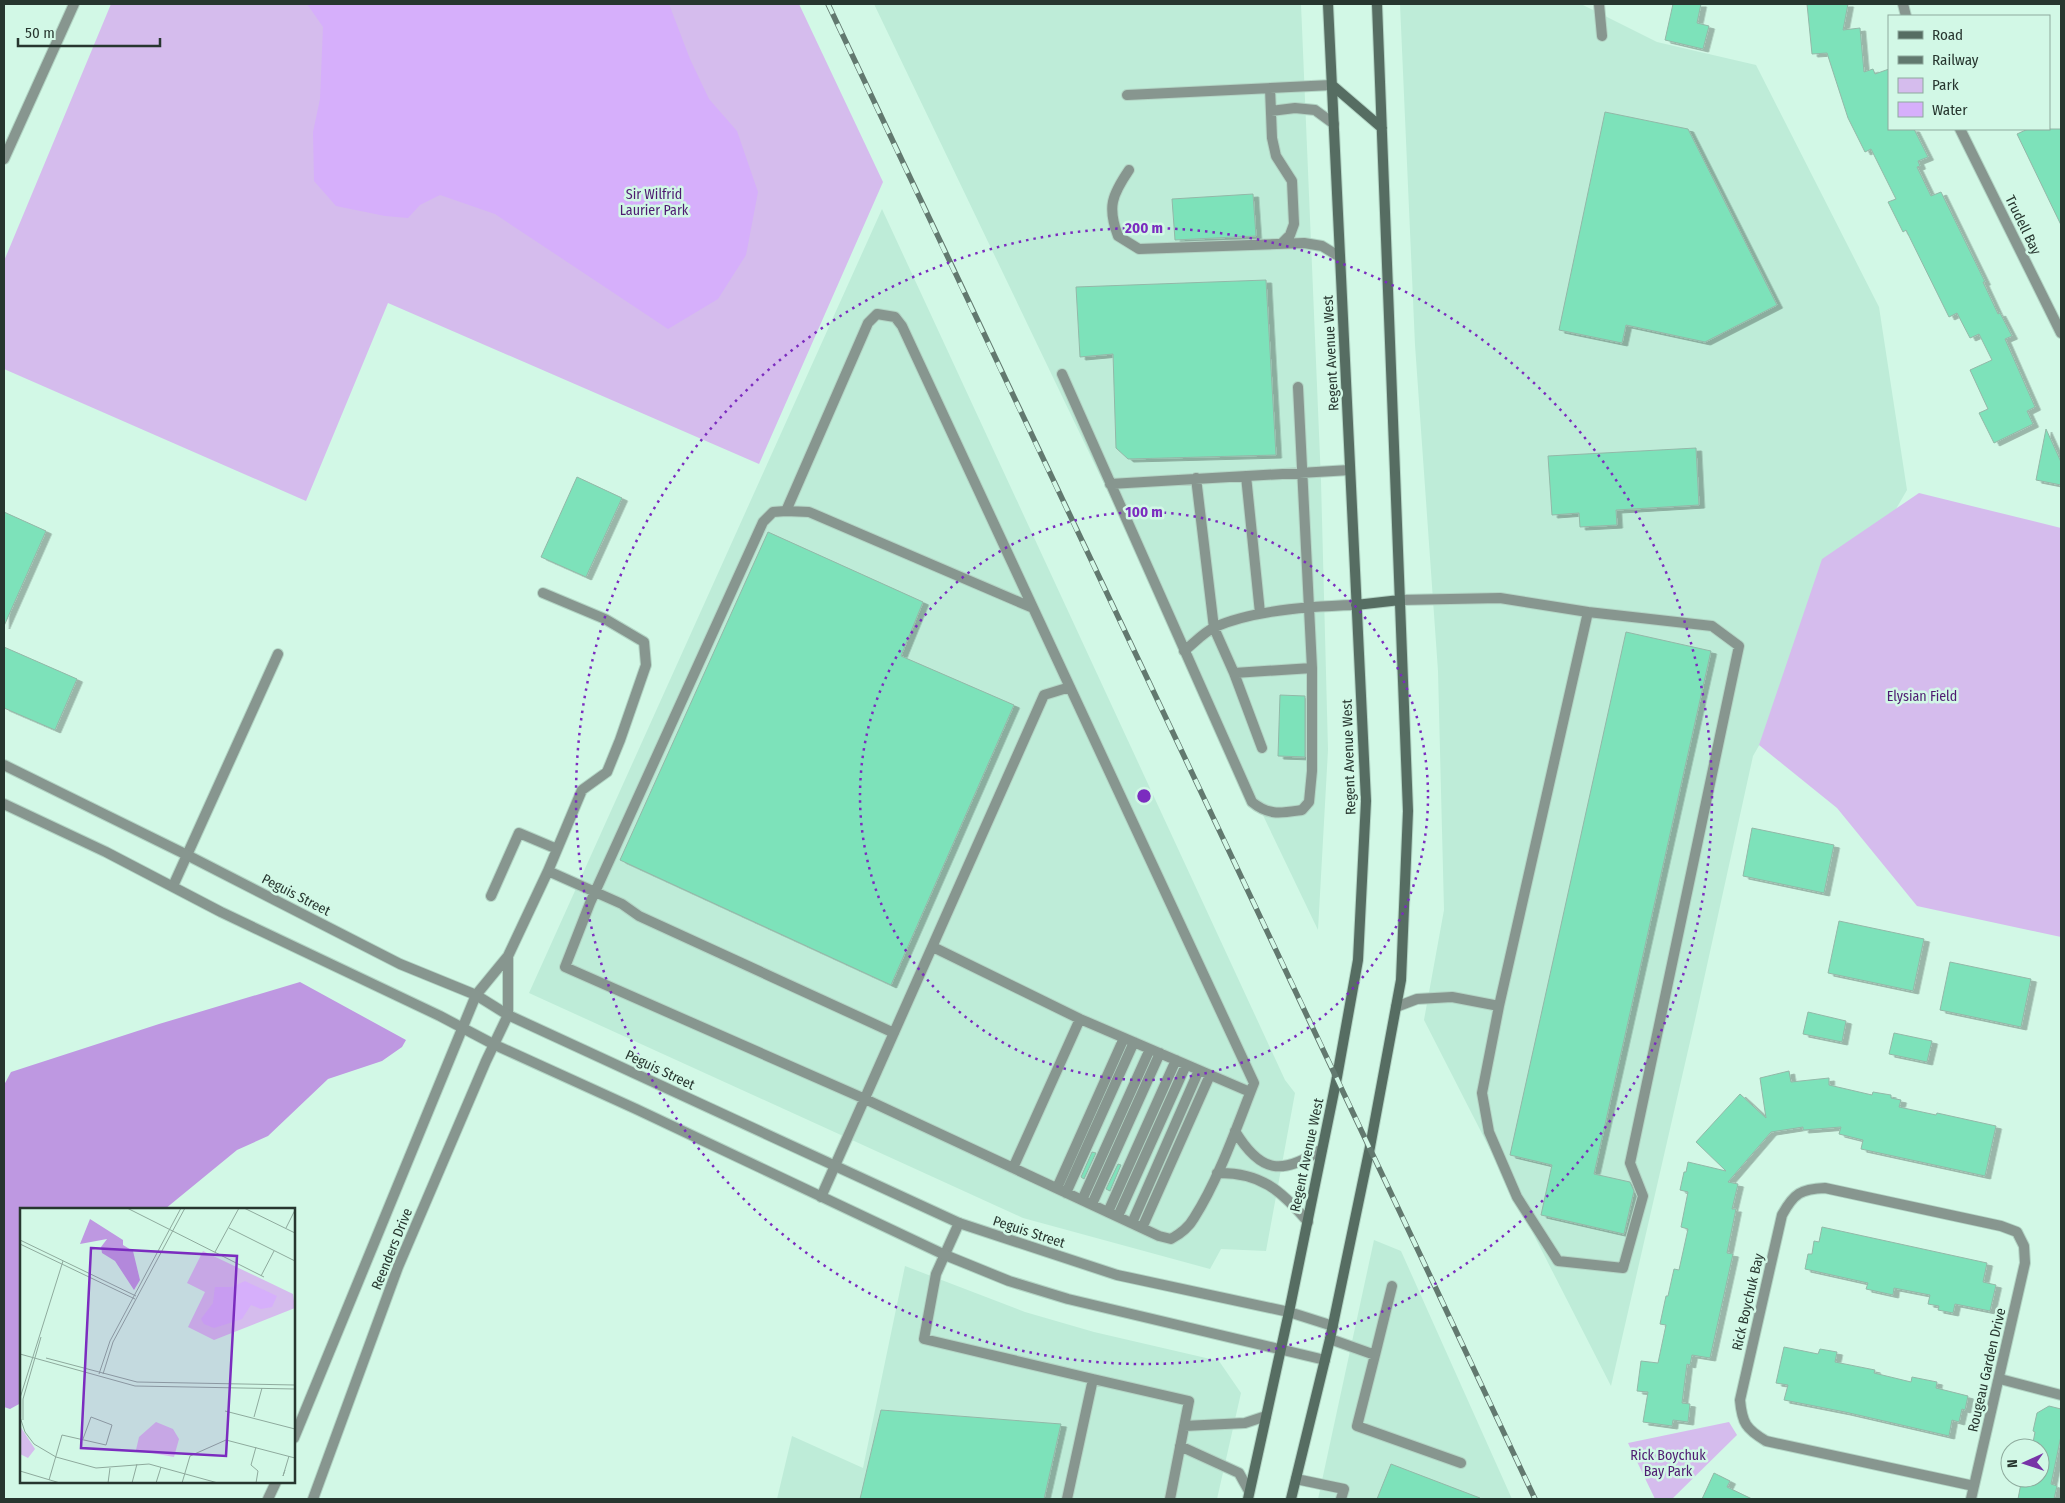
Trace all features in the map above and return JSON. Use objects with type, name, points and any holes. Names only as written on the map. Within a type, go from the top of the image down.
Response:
[{"type":"main road","name":"Regent Avenue West","points":[[1248,1495],[1308,1222],[1358,960],[1366,802],[1328,4]]},
{"type":"main road","points":[[1291,1499],[1333,1326],[1370,1147],[1401,980],[1408,811],[1377,4]]},
{"type":"main road","points":[[1332,85],[1382,128]]},
{"type":"main road","points":[[1356,605],[1400,600]]},
{"type":"street","points":[[4,159],[74,4]]},
{"type":"street","points":[[1599,4],[1602,36]]},
{"type":"street","points":[[1126,95],[1332,85]]},
{"type":"street","points":[[1270,88],[1272,138],[1276,156],[1292,181],[1294,209],[1294,224],[1290,235],[1281,244]]},
{"type":"street","points":[[1271,111],[1295,108],[1315,110],[1334,124]]},
{"type":"street","name":"Trudell Bay","points":[[1960,130],[2061,333]]},
{"type":"street","points":[[1129,170],[1118,188],[1111,212],[1118,236],[1139,250],[1304,243],[1322,246],[1340,256]]},
{"type":"street","points":[[786,510],[868,323],[877,314],[895,317],[902,326],[1254,1083],[1235,1131],[1194,1220],[1182,1233],[1171,1239],[1142,1228],[865,1099],[565,967],[595,891],[763,522],[773,512],[786,510],[809,512],[1033,608]]},
{"type":"street","points":[[1062,374],[1252,802],[1263,811],[1285,812],[1302,810],[1309,802],[1312,771],[1312,668],[1308,609],[1304,472],[1298,387]]},
{"type":"street","points":[[1110,484],[1350,470]]},
{"type":"street","points":[[1246,476],[1260,613]]},
{"type":"street","points":[[1196,478],[1214,628],[1234,673],[1262,748]]},
{"type":"street","points":[[508,1014],[508,956],[548,872],[582,790],[607,772],[646,665],[644,642],[605,620],[543,593]]},
{"type":"street","points":[[1400,600],[1500,598],[1588,612],[1712,626],[1739,646],[1630,1163],[1643,1196],[1624,1268],[1558,1261],[1517,1197],[1489,1132],[1482,1093],[1499,1006],[1588,612]]},
{"type":"street","points":[[1184,651],[1214,628],[1260,613],[1356,605]]},
{"type":"street","points":[[173,886],[278,654]]},
{"type":"street","points":[[1234,673],[1312,668]]},
{"type":"street","points":[[821,1197],[1044,695],[1070,688]]},
{"type":"street","name":"Peguis Street","points":[[4,765],[187,855],[400,964],[476,995],[508,1014],[959,1223],[1118,1275],[1289,1312],[1333,1326]]},
{"type":"street","points":[[4,804],[106,852],[221,912],[463,1027],[493,1044],[945,1255],[1009,1281],[1068,1299],[1325,1360]]},
{"type":"street","points":[[491,896],[519,833],[557,849]]},
{"type":"street","points":[[548,872],[595,891],[622,904],[639,916],[894,1033]]},
{"type":"street","points":[[933,947],[1080,1019],[1250,1092]]},
{"type":"street","name":"Reenders Drive","points":[[295,1436],[476,995],[508,956]]},
{"type":"street","points":[[1396,1007],[1417,998],[1452,997],[1499,1006]]},
{"type":"street","name":"Reenders Drive","points":[[313,1499],[398,1267],[493,1044],[508,1014]]},
{"type":"street","points":[[1013,1168],[1080,1019]]},
{"type":"street","points":[[1062,1190],[1124,1038]]},
{"type":"street","points":[[1062,1190],[1134,1042]]},
{"type":"street","points":[[1087,1202],[1150,1049]]},
{"type":"street","points":[[1087,1202],[1160,1053]]},
{"type":"street","points":[[1108,1212],[1176,1060]]},
{"type":"street","points":[[1118,1216],[1186,1065]]},
{"type":"street","points":[[1132,1223],[1200,1070]]},
{"type":"street","points":[[1142,1228],[1210,1075]]},
{"type":"street","points":[[1235,1131],[1245,1147],[1257,1159],[1272,1166],[1288,1167],[1304,1161],[1322,1149]]},
{"type":"street","points":[[1216,1173],[1236,1173],[1270,1186],[1288,1199],[1308,1222]]},
{"type":"street","name":"Rick Boychuk Bay","points":[[1974,1486],[1766,1441],[1752,1432],[1742,1418],[1740,1400],[1782,1215],[1791,1199],[1806,1189],[1826,1188],[2001,1226],[2017,1232],[2024,1246]]},
{"type":"street","points":[[959,1223],[936,1274],[924,1339],[1189,1401],[1170,1499]]},
{"type":"street","name":"Rougeau Garden Drive","points":[[1971,1499],[2000,1379],[2025,1263],[2024,1246]]},
{"type":"street","points":[[1392,1286],[1357,1426],[1461,1463]]},
{"type":"street","points":[[1330,1339],[1375,1355]]},
{"type":"street","points":[[1067,1499],[1093,1379]]},
{"type":"street","points":[[2000,1379],[2061,1395]]},
{"type":"street","points":[[1184,1426],[1245,1423],[1266,1416]]},
{"type":"street","points":[[1180,1446],[1239,1473],[1248,1495]]},
{"type":"street","points":[[1296,1480],[1344,1489],[1341,1499]]},
{"type":"street","points":[[268,1499],[276,1483]]},
{"type":"shaded area","points":[[874,4],[1301,4],[1321,481],[1328,750],[1318,930]]},
{"type":"shaded area","points":[[1400,4],[1581,4],[1657,42],[1756,65],[1879,307],[1907,490],[1753,756],[1611,1386],[1424,1020],[1444,910],[1438,671],[1415,345]]},
{"type":"shaded area","points":[[882,209],[1285,1080],[1295,1093],[1266,1251],[1221,1249],[1210,1269],[1023,1218],[529,993]]},
{"type":"shaded area","points":[[300,982],[406,1040],[402,1047],[382,1061],[328,1079],[268,1136],[237,1150],[166,1208],[20,1208],[20,1404],[10,1409],[4,1407],[4,1085],[11,1072],[159,1024]]},
{"type":"shaded area","points":[[1374,1240],[1401,1251],[1512,1499],[1318,1499]]},
{"type":"shaded area","points":[[905,1266],[1025,1312],[1094,1332],[1219,1361],[1241,1393],[1217,1499],[777,1499],[792,1436],[863,1468]]},
{"type":"green space","name":"Sir Wilfrid Laurier Park","points":[[111,4],[799,4],[883,182],[759,464],[388,303],[306,501],[4,369],[4,261]]},
{"type":"green space","name":"Elysian Field","points":[[1919,493],[2061,528],[2061,937],[1917,906],[1837,808],[1759,745],[1822,559]]},
{"type":"green space","name":"Rick Boychuk Bay Park","points":[[1729,1422],[1737,1435],[1672,1499],[1655,1499],[1628,1443]]},
{"type":"water","points":[[307,4],[669,4],[690,59],[709,99],[737,131],[758,192],[746,255],[718,299],[668,329],[495,214],[440,195],[420,205],[408,218],[385,216],[336,206],[314,181],[313,132],[320,99],[323,27]]},
{"type":"building","points":[[1673,4],[1701,4],[1697,23],[1709,26],[1703,49],[1665,40]]},
{"type":"building","points":[[1807,4],[1848,4],[1843,30],[1860,28],[1864,72],[1873,69],[1875,74],[1888,69],[1888,130],[1914,130],[1928,157],[1918,161],[1920,166],[1917,167],[1931,196],[1941,192],[1985,282],[1983,282],[1998,314],[2000,313],[2012,336],[2005,339],[2035,407],[2027,411],[2033,424],[1994,443],[1979,413],[1988,409],[1970,370],[1992,360],[1979,334],[1970,338],[1957,313],[1949,317],[1906,230],[1903,232],[1888,202],[1896,199],[1871,149],[1865,152],[1848,118],[1827,53],[1812,54]]},
{"type":"building","points":[[1605,112],[1688,129],[1777,305],[1705,342],[1626,325],[1622,343],[1559,330]]},
{"type":"building","points":[[2061,129],[2061,225],[2017,134],[2026,130]]},
{"type":"building","points":[[1253,194],[1256,236],[1175,240],[1172,199]]},
{"type":"building","points":[[1266,280],[1276,455],[1128,459],[1116,448],[1113,354],[1080,357],[1076,287]]},
{"type":"building","points":[[2046,429],[2061,462],[2061,485],[2036,480]]},
{"type":"building","points":[[1696,448],[1699,505],[1616,510],[1617,525],[1580,527],[1579,513],[1552,515],[1548,456]]},
{"type":"building","points":[[577,477],[622,498],[586,577],[541,557]]},
{"type":"building","points":[[4,512],[46,531],[4,626]]},
{"type":"building","points":[[768,532],[923,602],[901,656],[1014,705],[891,985],[620,860]]},
{"type":"building","points":[[1626,632],[1711,651],[1594,1174],[1630,1182],[1634,1191],[1624,1234],[1541,1215],[1552,1165],[1510,1155]]},
{"type":"building","points":[[4,647],[77,679],[55,730],[4,708]]},
{"type":"building","points":[[1280,695],[1305,696],[1305,757],[1278,756]]},
{"type":"building","points":[[1752,828],[1834,845],[1824,893],[1743,876]]},
{"type":"building","points":[[1839,921],[1924,939],[1913,991],[1828,973]]},
{"type":"building","points":[[1950,962],[2031,979],[2021,1027],[1940,1010]]},
{"type":"building","points":[[1808,1012],[1846,1021],[1842,1042],[1803,1034]]},
{"type":"building","points":[[1894,1033],[1932,1041],[1927,1062],[1889,1054]]},
{"type":"building","points":[[1789,1071],[1791,1082],[1829,1078],[1829,1085],[1872,1095],[1873,1092],[1891,1095],[1891,1098],[1901,1100],[1899,1107],[1996,1126],[1985,1176],[1861,1149],[1863,1140],[1839,1134],[1841,1127],[1803,1130],[1803,1127],[1771,1132],[1728,1182],[1738,1184],[1732,1209],[1736,1209],[1727,1253],[1733,1254],[1710,1358],[1692,1355],[1690,1365],[1687,1364],[1682,1403],[1690,1404],[1688,1422],[1673,1420],[1672,1426],[1643,1422],[1648,1392],[1637,1391],[1641,1361],[1658,1363],[1666,1325],[1660,1324],[1666,1296],[1668,1296],[1674,1269],[1679,1270],[1688,1229],[1681,1227],[1688,1192],[1680,1190],[1684,1172],[1686,1172],[1688,1162],[1726,1171],[1696,1142],[1740,1094],[1766,1118],[1760,1078]]},
{"type":"building","points":[[1092,1152],[1096,1153],[1084,1179],[1081,1177]]},
{"type":"building","points":[[1118,1164],[1121,1165],[1110,1191],[1106,1189]]},
{"type":"building","points":[[1822,1227],[1987,1263],[1983,1282],[1996,1285],[1990,1311],[1955,1304],[1953,1313],[1938,1310],[1939,1306],[1928,1304],[1930,1295],[1894,1288],[1893,1295],[1866,1289],[1868,1283],[1805,1269],[1808,1254],[1812,1254],[1814,1241],[1819,1242]]},
{"type":"building","points":[[1784,1347],[1818,1354],[1820,1349],[1837,1352],[1835,1362],[1875,1370],[1874,1373],[1911,1382],[1912,1377],[1937,1382],[1936,1388],[1968,1396],[1965,1410],[1962,1409],[1959,1422],[1952,1420],[1949,1436],[1784,1400],[1788,1385],[1776,1383]]},
{"type":"building","points":[[2049,1406],[2061,1409],[2061,1436],[2051,1484],[2057,1486],[2054,1499],[2018,1499],[2020,1488],[2050,1488],[2050,1438],[2034,1438],[2035,1432],[2033,1431],[2037,1413]]},
{"type":"building","points":[[881,1410],[1061,1424],[1044,1499],[860,1499]]},
{"type":"building","points":[[1391,1464],[1480,1498],[1480,1499],[1377,1499]]},
{"type":"building","points":[[1714,1473],[1730,1481],[1727,1487],[1752,1499],[1702,1499]]},
{"type":"railway","points":[[828,4],[1535,1499]]}]
